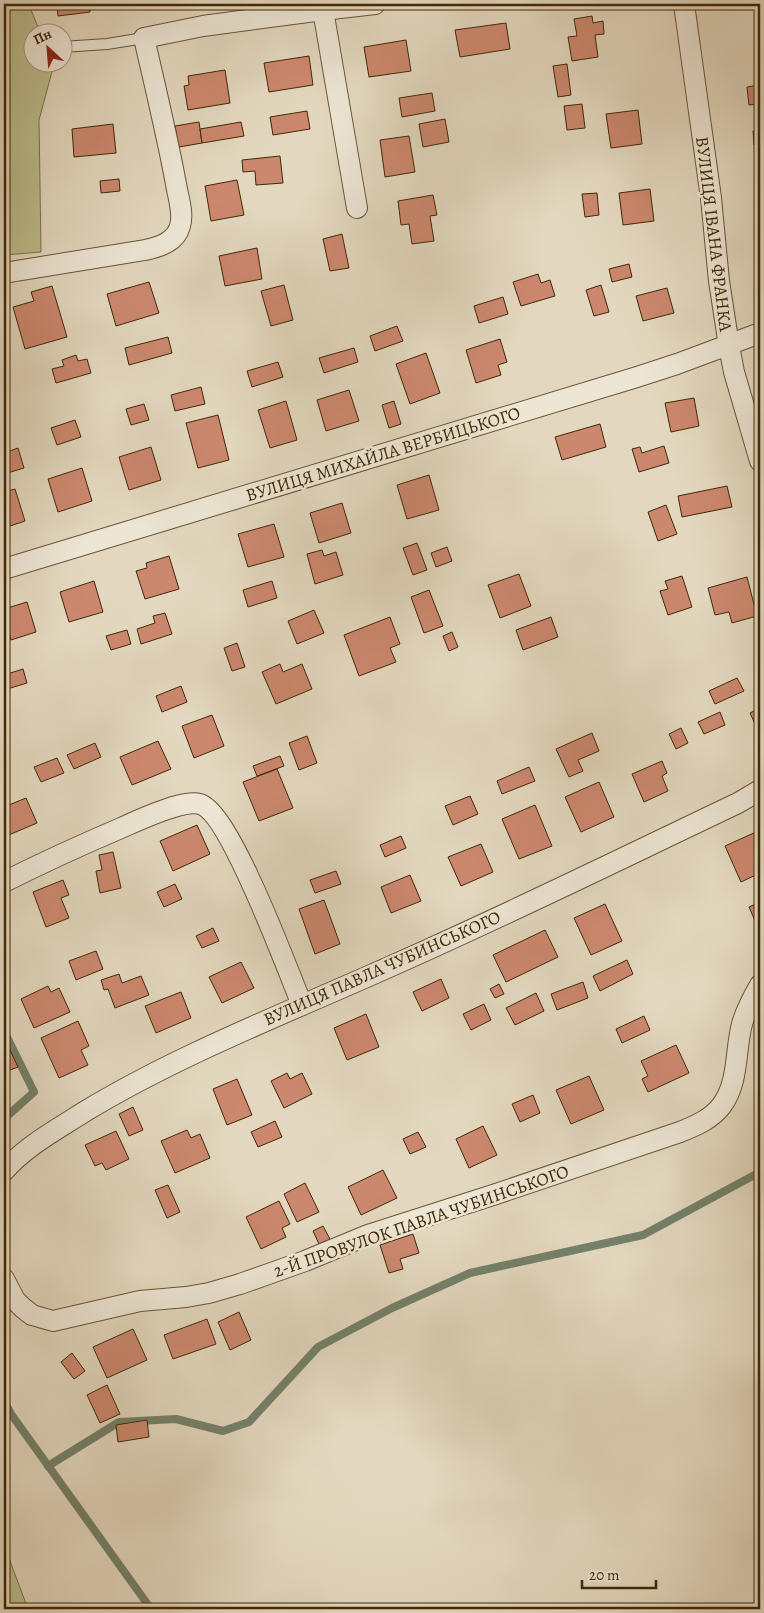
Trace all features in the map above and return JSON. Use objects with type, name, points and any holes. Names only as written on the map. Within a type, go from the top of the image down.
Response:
[{"type":"street","points":[[4,273],[145,250],[166,244],[178,232],[181,224],[181,213],[144,38],[203,26],[376,4]]},
{"type":"street","name":"ВУЛИЦЯ ІВАНА ФРАНКА","points":[[684,4],[729,346],[741,398],[760,461]]},
{"type":"street","points":[[323,10],[357,208]]},
{"type":"street","name":"ВУЛИЦЯ МИХАЙЛА ВЕРБИЦЬКОГО","points":[[4,569],[637,377],[729,346],[760,333]]},
{"type":"street","name":"ВУЛИЦЯ ПАВЛА ЧУБИНСЬКОГО","points":[[8,1166],[27,1149],[59,1128],[135,1082],[187,1055],[372,975],[738,803],[760,790]]},
{"type":"street","points":[[4,882],[159,812],[179,805],[201,804],[216,817],[232,843],[302,1005]]},
{"type":"street","name":"2-Й ПРОВУЛОК ПАВЛА ЧУБИНСЬКОГО","points":[[4,1279],[15,1300],[23,1308],[32,1315],[53,1321],[140,1301],[209,1293],[240,1284],[368,1235],[502,1192],[698,1125],[713,1114],[727,1097],[732,1082],[742,1024],[760,985]]},
{"type":"lane","points":[[72,46],[108,44],[144,38]]},
{"type":"green space","points":[[4,4],[31,4],[31,10],[36,22],[22,22],[22,72],[52,72],[39,120],[41,252],[4,255]]},
{"type":"green space","points":[[4,1545],[28,1609],[4,1609]]},
{"type":"building","points":[[57,4],[89,4],[90,12],[58,16]]},
{"type":"building","points":[[592,16],[593,23],[603,21],[604,34],[595,35],[598,57],[572,61],[568,37],[577,36],[574,19]]},
{"type":"building","points":[[506,23],[510,49],[460,57],[455,30]]},
{"type":"building","points":[[406,40],[411,71],[369,77],[364,47]]},
{"type":"building","points":[[309,56],[313,85],[269,92],[264,63]]},
{"type":"building","points":[[567,64],[571,95],[558,97],[553,66]]},
{"type":"building","points":[[225,70],[230,103],[188,110],[184,86],[189,85],[188,76]]},
{"type":"building","points":[[760,85],[760,122],[758,104],[749,105],[747,87]]},
{"type":"building","points":[[432,93],[435,111],[402,117],[399,98]]},
{"type":"building","points":[[582,104],[585,128],[567,130],[564,106]]},
{"type":"building","points":[[638,110],[642,144],[611,148],[606,114]]},
{"type":"building","points":[[307,111],[310,129],[273,135],[270,117]]},
{"type":"building","points":[[445,119],[449,142],[423,147],[419,124]]},
{"type":"building","points":[[199,122],[202,143],[179,147],[175,126]]},
{"type":"building","points":[[241,122],[244,136],[202,143],[200,129]]},
{"type":"building","points":[[113,124],[116,153],[74,157],[72,129]]},
{"type":"building","points":[[760,130],[760,145],[754,145],[753,131]]},
{"type":"building","points":[[409,136],[415,172],[385,177],[380,140]]},
{"type":"building","points":[[280,156],[283,183],[256,185],[255,171],[243,172],[242,160]]},
{"type":"building","points":[[119,179],[120,191],[101,193],[100,181]]},
{"type":"building","points":[[237,180],[244,215],[211,221],[205,186]]},
{"type":"building","points":[[650,189],[654,221],[623,225],[619,193]]},
{"type":"building","points":[[597,193],[599,215],[585,217],[582,194]]},
{"type":"building","points":[[433,195],[437,215],[430,216],[434,241],[412,244],[409,224],[401,225],[398,201]]},
{"type":"building","points":[[342,234],[349,268],[330,271],[323,239]]},
{"type":"building","points":[[257,248],[262,279],[225,286],[219,256]]},
{"type":"building","points":[[629,264],[632,277],[612,282],[609,269]]},
{"type":"building","points":[[538,274],[541,283],[550,280],[555,296],[521,306],[513,282]]},
{"type":"building","points":[[149,282],[159,313],[116,326],[107,294]]},
{"type":"building","points":[[284,285],[293,320],[271,326],[261,291]]},
{"type":"building","points":[[601,285],[609,312],[594,316],[586,290]]},
{"type":"building","points":[[52,286],[67,337],[25,349],[13,307],[34,301],[31,292]]},
{"type":"building","points":[[667,288],[674,313],[643,321],[636,296]]},
{"type":"building","points":[[503,297],[508,314],[479,323],[474,306]]},
{"type":"building","points":[[397,326],[403,341],[375,351],[370,336]]},
{"type":"building","points":[[168,337],[172,353],[129,365],[125,348]]},
{"type":"building","points":[[500,339],[507,362],[498,365],[501,375],[476,383],[466,350]]},
{"type":"building","points":[[354,348],[358,362],[324,373],[319,358]]},
{"type":"building","points":[[426,353],[440,393],[410,404],[396,364]]},
{"type":"building","points":[[76,355],[78,361],[87,359],[91,373],[56,383],[52,369],[64,366],[62,360]]},
{"type":"building","points":[[278,362],[283,377],[252,387],[247,371]]},
{"type":"building","points":[[201,387],[205,404],[175,411],[171,395]]},
{"type":"building","points":[[349,390],[359,421],[326,431],[317,400]]},
{"type":"building","points":[[694,398],[699,426],[671,432],[665,403]]},
{"type":"building","points":[[286,401],[297,440],[270,448],[258,410]]},
{"type":"building","points":[[394,401],[401,424],[389,428],[382,405]]},
{"type":"building","points":[[144,404],[149,420],[131,425],[126,409]]},
{"type":"building","points":[[218,415],[229,460],[198,468],[186,423]]},
{"type":"building","points":[[75,420],[81,437],[57,445],[51,428]]},
{"type":"building","points":[[600,424],[606,447],[562,460],[555,437]]},
{"type":"building","points":[[664,446],[669,463],[639,472],[632,449],[640,447],[642,453]]},
{"type":"building","points":[[151,447],[161,480],[129,490],[119,457]]},
{"type":"building","points":[[18,448],[24,468],[4,474],[4,453]]},
{"type":"building","points":[[82,468],[92,501],[58,512],[48,479]]},
{"type":"building","points":[[429,475],[439,510],[407,519],[397,485]]},
{"type":"building","points":[[727,486],[732,507],[682,517],[678,496]]},
{"type":"building","points":[[15,489],[25,521],[4,528],[4,492]]},
{"type":"building","points":[[342,503],[351,533],[319,543],[310,513]]},
{"type":"building","points":[[666,505],[677,534],[658,541],[648,512]]},
{"type":"building","points":[[274,524],[284,557],[248,567],[238,534]]},
{"type":"building","points":[[417,543],[427,570],[413,575],[403,548]]},
{"type":"building","points":[[447,547],[452,561],[436,567],[431,553]]},
{"type":"building","points":[[322,550],[324,556],[336,552],[343,575],[315,584],[307,554]]},
{"type":"building","points":[[169,556],[179,589],[145,599],[136,571],[147,568],[146,563]]},
{"type":"building","points":[[519,574],[531,606],[500,618],[488,585]]},
{"type":"building","points":[[682,576],[692,607],[668,615],[660,591],[668,589],[665,581]]},
{"type":"building","points":[[747,577],[757,616],[732,623],[729,612],[715,615],[708,588]]},
{"type":"building","points":[[94,581],[103,612],[69,622],[60,592]]},
{"type":"building","points":[[272,581],[277,598],[248,607],[243,590]]},
{"type":"building","points":[[429,590],[443,626],[424,633],[411,597]]},
{"type":"building","points":[[27,602],[36,632],[11,640],[4,609]]},
{"type":"building","points":[[314,610],[324,633],[297,644],[288,621]]},
{"type":"building","points":[[165,613],[172,634],[141,644],[137,629],[155,623],[153,616]]},
{"type":"building","points":[[390,617],[400,644],[390,648],[396,662],[359,676],[344,635]]},
{"type":"building","points":[[551,617],[558,637],[523,650],[516,630]]},
{"type":"building","points":[[127,630],[131,644],[111,650],[106,636]]},
{"type":"building","points":[[452,632],[458,647],[449,651],[443,636]]},
{"type":"building","points":[[237,643],[245,667],[232,671],[224,648]]},
{"type":"building","points":[[280,664],[283,672],[302,664],[312,689],[276,704],[262,672]]},
{"type":"building","points":[[23,669],[27,683],[4,690],[4,675]]},
{"type":"building","points":[[737,678],[744,691],[715,704],[709,691]]},
{"type":"building","points":[[181,686],[187,702],[162,712],[156,696]]},
{"type":"building","points":[[760,708],[760,735],[750,713]]},
{"type":"building","points":[[720,712],[725,725],[704,734],[698,722]]},
{"type":"building","points":[[212,715],[224,746],[194,758],[182,726]]},
{"type":"building","points":[[681,728],[688,743],[676,749],[669,734]]},
{"type":"building","points":[[592,733],[599,751],[578,760],[583,771],[569,777],[556,749]]},
{"type":"building","points":[[307,736],[317,763],[299,770],[289,743]]},
{"type":"building","points":[[158,741],[171,769],[132,785],[120,757]]},
{"type":"building","points":[[95,743],[101,757],[74,769],[67,755]]},
{"type":"building","points":[[280,756],[284,766],[257,776],[253,766]]},
{"type":"building","points":[[57,758],[64,773],[41,782],[34,767]]},
{"type":"building","points":[[662,761],[667,773],[662,776],[668,791],[644,802],[632,774]]},
{"type":"building","points":[[529,767],[535,781],[502,794],[497,781]]},
{"type":"building","points":[[277,769],[293,808],[259,821],[243,782]]},
{"type":"building","points":[[599,782],[614,817],[581,832],[565,797]]},
{"type":"building","points":[[470,796],[478,814],[453,825],[445,806]]},
{"type":"building","points":[[26,798],[37,823],[4,837],[4,807]]},
{"type":"building","points":[[535,805],[552,846],[519,859],[502,819]]},
{"type":"building","points":[[197,825],[210,854],[173,871],[160,841]]},
{"type":"building","points":[[756,832],[760,842],[760,873],[741,882],[725,846]]},
{"type":"building","points":[[401,836],[406,848],[385,857],[380,845]]},
{"type":"building","points":[[481,844],[493,872],[461,886],[448,857]]},
{"type":"building","points":[[113,852],[121,888],[100,893],[96,871],[102,870],[99,855]]},
{"type":"building","points":[[336,871],[341,884],[315,893],[310,880]]},
{"type":"building","points":[[410,875],[421,901],[391,913],[381,887]]},
{"type":"building","points":[[63,880],[69,895],[61,898],[69,918],[46,927],[33,892]]},
{"type":"building","points":[[175,884],[182,899],[164,907],[157,892]]},
{"type":"building","points":[[324,900],[340,944],[315,954],[299,909]]},
{"type":"building","points":[[760,902],[760,919],[755,921],[749,907]]},
{"type":"building","points":[[605,904],[622,941],[591,955],[574,918]]},
{"type":"building","points":[[213,928],[219,941],[202,948],[196,936]]},
{"type":"building","points":[[545,930],[558,957],[506,982],[493,955]]},
{"type":"building","points":[[96,951],[103,969],[76,980],[69,961]]},
{"type":"building","points":[[627,960],[633,974],[600,991],[593,976]]},
{"type":"building","points":[[241,962],[254,988],[222,1003],[209,977]]},
{"type":"building","points":[[119,974],[122,983],[141,976],[149,995],[115,1008],[108,989],[104,990],[101,980]]},
{"type":"building","points":[[441,979],[449,998],[422,1011],[413,992]]},
{"type":"building","points":[[583,982],[588,998],[557,1010],[551,994]]},
{"type":"building","points":[[499,984],[504,994],[495,998],[490,989]]},
{"type":"building","points":[[48,986],[51,992],[59,988],[70,1012],[34,1028],[21,999]]},
{"type":"building","points":[[181,992],[191,1018],[156,1033],[145,1006]]},
{"type":"building","points":[[536,993],[544,1011],[515,1025],[506,1008]]},
{"type":"building","points":[[484,1004],[491,1020],[471,1030],[463,1014]]},
{"type":"building","points":[[366,1014],[379,1047],[347,1060],[334,1028]]},
{"type":"building","points":[[644,1016],[650,1030],[622,1043],[616,1029]]},
{"type":"building","points":[[78,1021],[89,1046],[81,1050],[88,1065],[59,1078],[41,1038]]},
{"type":"building","points":[[676,1045],[689,1073],[648,1092],[642,1079],[648,1076],[641,1061]]},
{"type":"building","points":[[9,1048],[18,1067],[5,1072],[4,1051]]},
{"type":"building","points":[[287,1073],[290,1079],[302,1073],[312,1094],[284,1108],[271,1081]]},
{"type":"building","points":[[589,1076],[604,1110],[571,1124],[556,1090]]},
{"type":"building","points":[[237,1079],[252,1115],[227,1125],[213,1089]]},
{"type":"building","points":[[533,1095],[540,1113],[520,1122],[512,1104]]},
{"type":"building","points":[[133,1107],[143,1130],[129,1136],[119,1114]]},
{"type":"building","points":[[275,1121],[282,1137],[258,1147],[251,1132]]},
{"type":"building","points":[[483,1126],[497,1155],[469,1168],[456,1139]]},
{"type":"building","points":[[187,1130],[191,1138],[200,1134],[210,1158],[175,1173],[161,1141]]},
{"type":"building","points":[[116,1131],[129,1159],[106,1170],[102,1163],[95,1166],[85,1145]]},
{"type":"building","points":[[418,1132],[426,1147],[410,1154],[403,1139]]},
{"type":"building","points":[[383,1170],[397,1198],[361,1215],[348,1187]]},
{"type":"building","points":[[305,1183],[319,1212],[297,1222],[284,1194]]},
{"type":"building","points":[[168,1185],[180,1212],[167,1218],[155,1190]]},
{"type":"building","points":[[279,1201],[290,1224],[282,1228],[286,1237],[261,1249],[246,1217]]},
{"type":"building","points":[[323,1226],[330,1239],[319,1244],[313,1231]]},
{"type":"building","points":[[413,1234],[419,1253],[400,1259],[403,1269],[389,1273],[380,1245]]},
{"type":"building","points":[[239,1312],[251,1340],[230,1350],[218,1322]]},
{"type":"building","points":[[207,1319],[216,1344],[173,1359],[164,1335]]},
{"type":"building","points":[[133,1329],[147,1360],[107,1378],[93,1347]]},
{"type":"building","points":[[72,1353],[85,1371],[74,1379],[61,1362]]},
{"type":"building","points":[[107,1385],[120,1414],[100,1423],[87,1395]]},
{"type":"building","points":[[147,1420],[149,1437],[118,1442],[116,1425]]},
{"type":"waterway","points":[[4,1031],[34,1092],[4,1119]]},
{"type":"waterway","points":[[48,1466],[119,1422],[176,1419],[223,1431],[249,1422],[318,1347],[392,1308],[470,1273],[643,1235],[760,1172]]},
{"type":"waterway","points":[[4,1401],[11,1414],[151,1609]]}]
